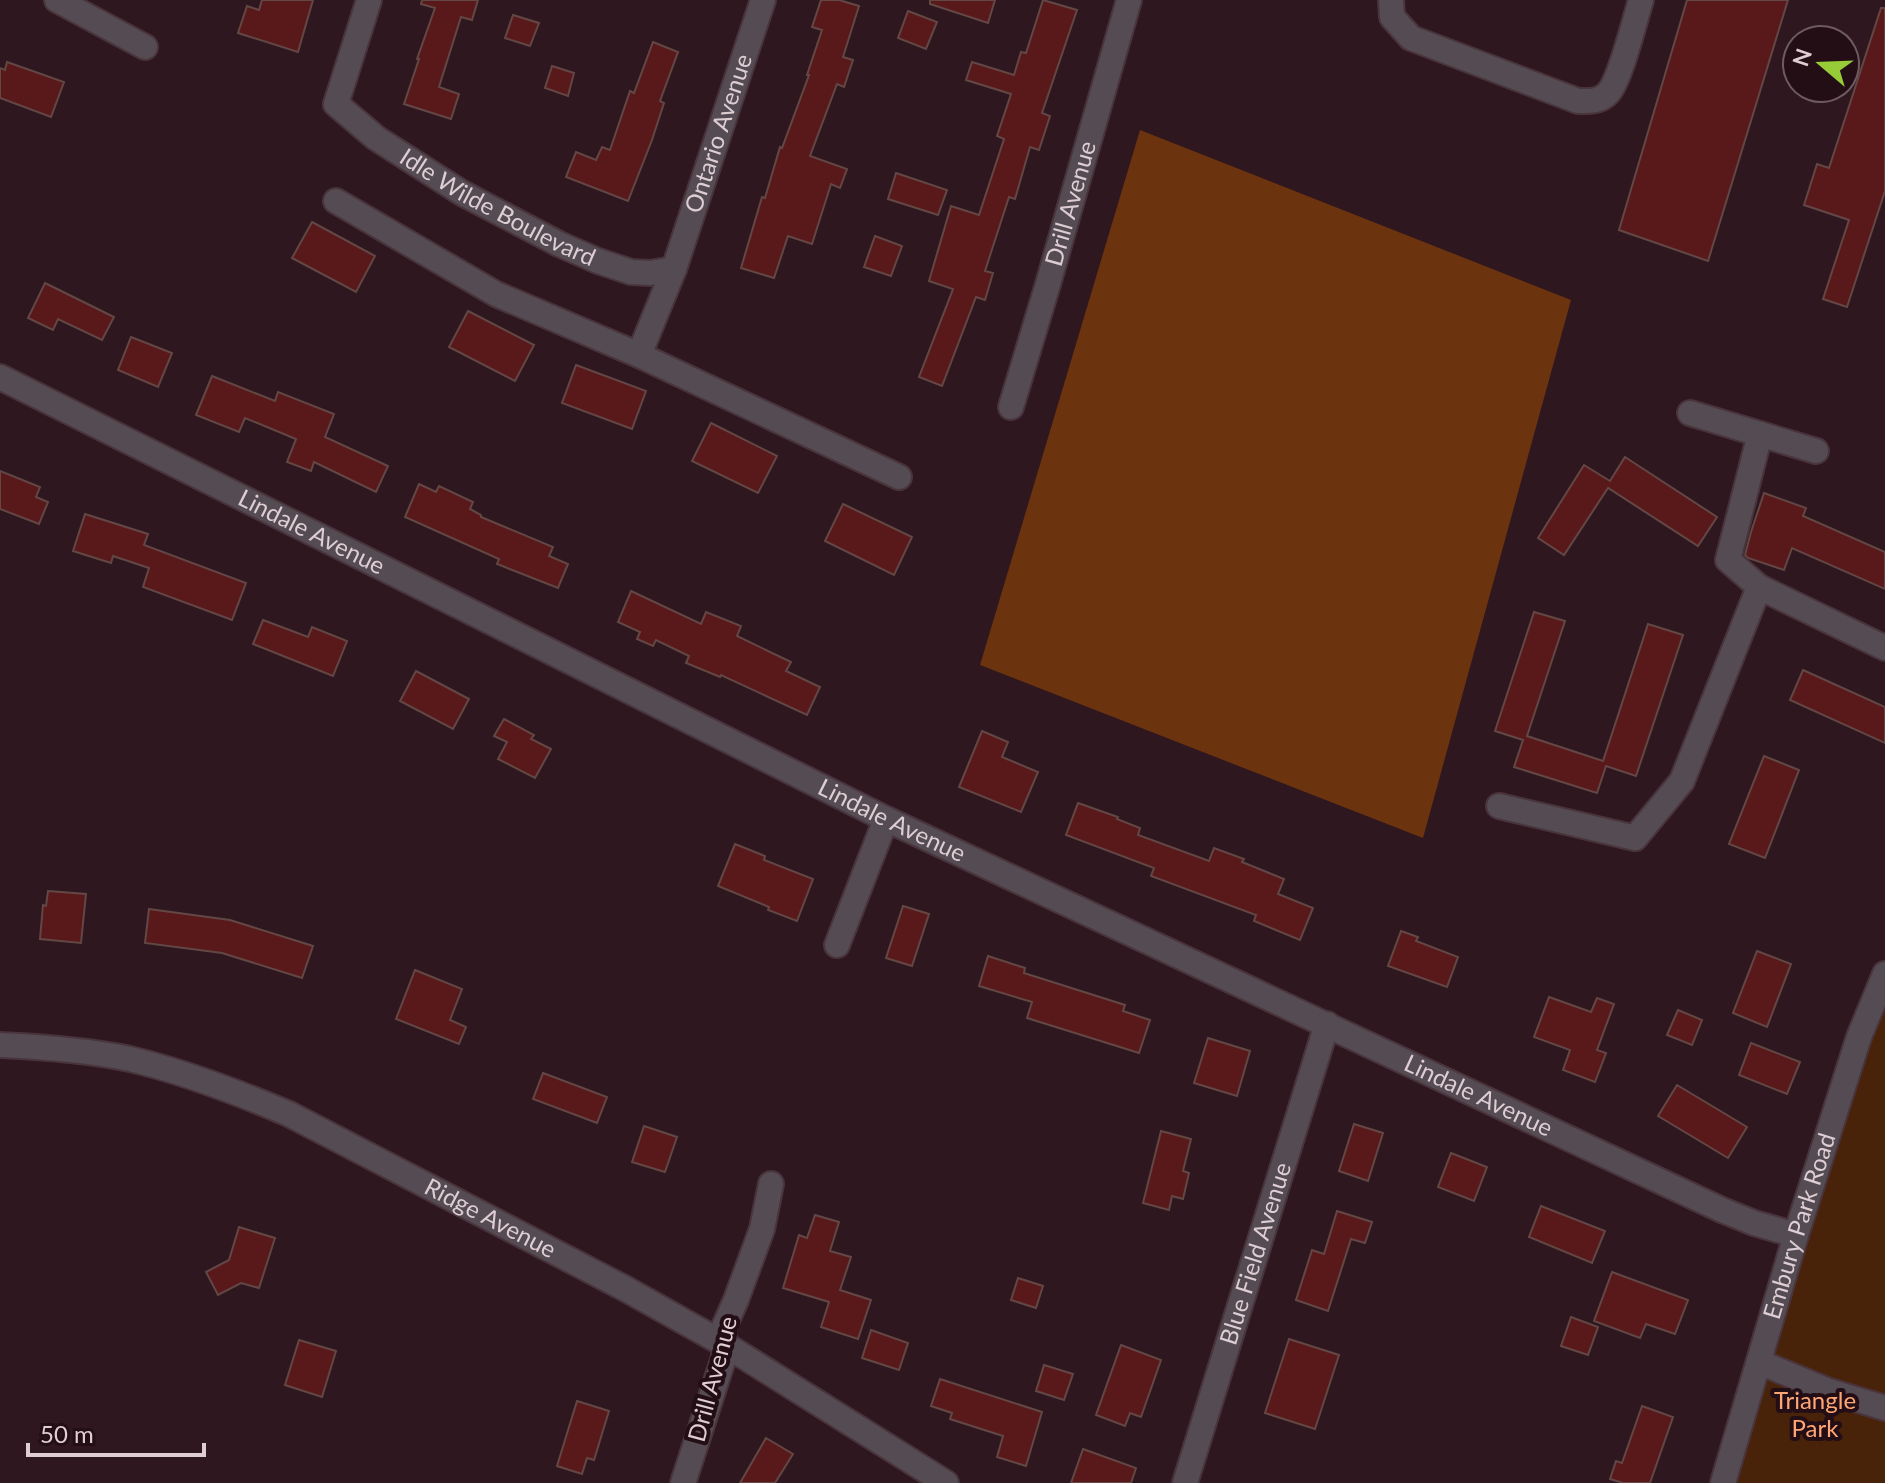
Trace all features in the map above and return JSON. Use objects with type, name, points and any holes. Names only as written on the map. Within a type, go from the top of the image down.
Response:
[{"type":"street","points":[[57,0],[145,47]]},
{"type":"street","name":"Idle Wilde Boulevard","points":[[369,0],[336,104],[376,138],[462,193],[559,244],[631,272],[674,269]]},
{"type":"street","name":"Ontario Avenue","points":[[639,355],[674,269],[763,0]]},
{"type":"street","name":"Drill Avenue","points":[[1011,407],[1129,0]]},
{"type":"street","points":[[1391,0],[1392,17],[1411,38],[1578,101],[1594,102],[1608,93],[1617,76],[1641,0]]},
{"type":"street","points":[[336,201],[496,294],[639,355],[899,477]]},
{"type":"street","name":"Lindale Avenue","points":[[0,377],[886,819],[1722,1210],[1796,1235]]},
{"type":"street","points":[[1690,413],[1816,451]]},
{"type":"street","points":[[1760,434],[1728,560],[1759,587],[1885,648]]},
{"type":"street","points":[[1499,806],[1635,838],[1682,781],[1759,587]]},
{"type":"street","points":[[837,945],[886,819]]},
{"type":"street","name":"Embury Park Road","points":[[1723,1483],[1796,1235],[1859,1037],[1885,974]]},
{"type":"street","name":"Blue Field Avenue","points":[[1185,1483],[1327,1024]]},
{"type":"street","name":"Ridge Avenue","points":[[0,1045],[63,1048],[128,1059],[176,1071],[289,1114],[626,1289],[724,1344],[946,1483]]},
{"type":"street","name":"Drill Avenue","points":[[683,1483],[724,1357],[724,1327],[762,1229],[771,1184]]},
{"type":"street","points":[[1759,1362],[1829,1391],[1885,1408]]},
{"type":"green space","name":"Triangle Park","points":[[1885,974],[1885,1483],[1723,1483]]},
{"type":"shaded area","points":[[1140,130],[1571,300],[1423,838],[980,665]]},
{"type":"building","points":[[262,0],[313,0],[298,52],[238,33],[247,6],[259,10]]},
{"type":"building","points":[[422,0],[478,0],[472,20],[461,17],[439,87],[459,94],[451,119],[404,104],[435,8],[421,4]]},
{"type":"building","points":[[821,0],[839,0],[859,6],[843,57],[853,60],[844,87],[837,84],[810,156],[847,169],[840,188],[831,184],[812,244],[788,236],[774,278],[741,268],[762,197],[765,198],[780,147],[809,75],[822,30],[812,27]]},
{"type":"building","points":[[930,0],[995,0],[988,23],[930,4]]},
{"type":"building","points":[[1043,0],[1077,10],[1042,113],[1050,116],[1039,150],[1030,147],[1015,199],[1009,197],[985,271],[993,273],[985,300],[976,297],[942,386],[919,377],[953,289],[929,281],[951,206],[979,215],[1004,139],[997,136],[1011,94],[966,80],[972,62],[1014,75],[1021,52],[1026,53]]},
{"type":"building","points":[[1687,0],[1788,0],[1708,261],[1619,230]]},
{"type":"building","points":[[1881,8],[1885,8],[1885,191],[1847,307],[1823,299],[1849,220],[1804,205],[1817,164],[1829,168],[1850,104],[1861,104],[1861,70]]},
{"type":"building","points":[[908,11],[937,22],[926,49],[898,38]]},
{"type":"building","points":[[513,15],[539,23],[530,46],[505,38]]},
{"type":"building","points":[[653,42],[678,52],[660,101],[664,103],[652,140],[628,201],[566,177],[576,152],[596,160],[602,147],[610,150],[630,91],[634,93]]},
{"type":"building","points":[[7,62],[64,82],[51,117],[0,98],[0,68],[5,70]]},
{"type":"building","points":[[552,66],[574,73],[568,96],[545,88]]},
{"type":"building","points":[[896,173],[947,190],[938,215],[888,199]]},
{"type":"building","points":[[312,222],[375,256],[356,292],[292,258]]},
{"type":"building","points":[[875,236],[902,246],[891,276],[864,267]]},
{"type":"building","points":[[45,283],[114,317],[102,340],[58,319],[53,330],[28,318]]},
{"type":"building","points":[[468,311],[534,345],[515,381],[449,347]]},
{"type":"building","points":[[131,337],[172,353],[158,387],[118,370]]},
{"type":"building","points":[[576,365],[646,391],[632,429],[562,403]]},
{"type":"building","points":[[212,376],[275,401],[278,392],[334,414],[325,437],[388,466],[376,492],[314,462],[311,471],[287,462],[296,439],[245,418],[239,432],[196,415]]},
{"type":"building","points":[[711,423],[777,456],[758,493],[692,461]]},
{"type":"building","points":[[1625,457],[1717,517],[1698,546],[1608,488],[1564,555],[1538,538],[1584,465],[1610,481]]},
{"type":"building","points":[[0,471],[40,487],[36,497],[48,502],[39,524],[0,509]]},
{"type":"building","points":[[419,484],[436,492],[439,486],[473,502],[470,509],[481,517],[553,547],[549,556],[568,564],[558,588],[497,564],[499,559],[405,517]]},
{"type":"building","points":[[1764,493],[1806,508],[1803,516],[1885,552],[1885,589],[1792,548],[1784,570],[1748,558],[1745,555]]},
{"type":"building","points":[[843,504],[912,537],[894,575],[825,541]]},
{"type":"building","points":[[85,514],[148,534],[144,545],[246,583],[232,620],[143,587],[149,568],[113,556],[111,563],[73,551]]},
{"type":"building","points":[[631,591],[701,624],[706,612],[741,626],[737,636],[791,662],[786,671],[820,687],[807,715],[721,675],[686,663],[689,656],[656,640],[653,646],[637,639],[640,632],[618,622]]},
{"type":"building","points":[[1534,612],[1565,621],[1527,736],[1603,761],[1648,624],[1683,635],[1636,776],[1606,766],[1597,793],[1514,767],[1523,740],[1495,731]]},
{"type":"building","points":[[263,620],[308,637],[312,627],[347,641],[333,676],[253,644]]},
{"type":"building","points":[[1803,670],[1885,707],[1885,743],[1790,700]]},
{"type":"building","points":[[416,671],[469,699],[453,729],[400,701]]},
{"type":"building","points":[[504,719],[534,735],[531,739],[551,749],[535,778],[498,759],[507,742],[494,736]]},
{"type":"building","points":[[982,731],[1008,742],[1002,757],[1038,772],[1021,812],[959,787]]},
{"type":"building","points":[[1764,756],[1799,770],[1765,858],[1729,844]]},
{"type":"building","points":[[1078,803],[1140,828],[1138,835],[1209,861],[1214,848],[1284,879],[1278,894],[1313,908],[1300,940],[1254,921],[1256,915],[1151,876],[1154,868],[1066,835]]},
{"type":"building","points":[[735,844],[765,856],[764,860],[813,879],[797,921],[718,886]]},
{"type":"building","points":[[48,891],[86,894],[81,943],[40,939],[43,905],[46,906]]},
{"type":"building","points":[[903,906],[929,914],[912,966],[886,958]]},
{"type":"building","points":[[149,909],[230,920],[313,946],[302,978],[222,953],[145,943]]},
{"type":"building","points":[[1401,931],[1418,937],[1416,941],[1458,957],[1447,987],[1388,966]]},
{"type":"building","points":[[1757,951],[1791,964],[1767,1027],[1733,1013]]},
{"type":"building","points":[[988,956],[1025,968],[1024,973],[1125,1005],[1123,1011],[1150,1020],[1139,1053],[1027,1018],[1032,1002],[979,986]]},
{"type":"building","points":[[415,970],[462,989],[450,1020],[466,1027],[459,1044],[396,1019]]},
{"type":"building","points":[[1549,997],[1591,1012],[1597,998],[1614,1004],[1597,1050],[1606,1053],[1595,1082],[1563,1070],[1570,1050],[1534,1037]]},
{"type":"building","points":[[1678,1010],[1702,1020],[1692,1045],[1667,1035]]},
{"type":"building","points":[[1208,1038],[1250,1051],[1237,1096],[1194,1083]]},
{"type":"building","points":[[1751,1043],[1800,1062],[1787,1094],[1739,1075]]},
{"type":"building","points":[[543,1073],[607,1097],[597,1123],[533,1099]]},
{"type":"building","points":[[1677,1085],[1747,1127],[1728,1158],[1658,1116]]},
{"type":"building","points":[[1354,1124],[1383,1133],[1368,1181],[1339,1171]]},
{"type":"building","points":[[644,1126],[677,1137],[665,1172],[632,1162]]},
{"type":"building","points":[[1161,1131],[1191,1139],[1183,1171],[1189,1173],[1183,1199],[1172,1196],[1169,1210],[1143,1203]]},
{"type":"building","points":[[1451,1153],[1487,1167],[1474,1201],[1438,1187]]},
{"type":"building","points":[[1541,1206],[1605,1231],[1592,1263],[1529,1237]]},
{"type":"building","points":[[1337,1211],[1372,1222],[1365,1243],[1351,1239],[1328,1311],[1296,1300],[1312,1250],[1324,1254]]},
{"type":"building","points":[[815,1215],[839,1222],[830,1251],[851,1257],[840,1290],[871,1300],[858,1339],[821,1327],[829,1302],[783,1288],[799,1235],[807,1238]]},
{"type":"building","points":[[239,1227],[275,1238],[259,1288],[241,1283],[218,1295],[206,1272],[229,1260]]},
{"type":"building","points":[[1612,1272],[1688,1300],[1675,1334],[1646,1324],[1640,1338],[1594,1321]]},
{"type":"building","points":[[1018,1278],[1043,1286],[1036,1308],[1011,1300]]},
{"type":"building","points":[[1571,1317],[1598,1327],[1588,1355],[1561,1346]]},
{"type":"building","points":[[871,1330],[908,1343],[899,1370],[862,1358]]},
{"type":"building","points":[[1289,1339],[1339,1355],[1315,1429],[1265,1413]]},
{"type":"building","points":[[299,1340],[336,1351],[322,1397],[285,1385]]},
{"type":"building","points":[[1121,1345],[1161,1360],[1141,1417],[1130,1413],[1125,1426],[1096,1415]]},
{"type":"building","points":[[1044,1365],[1073,1374],[1064,1400],[1036,1391]]},
{"type":"building","points":[[940,1379],[1042,1412],[1026,1466],[997,1457],[1003,1436],[950,1419],[952,1413],[931,1406]]},
{"type":"building","points":[[577,1401],[609,1411],[594,1460],[587,1458],[582,1474],[557,1466]]},
{"type":"building","points":[[1642,1406],[1673,1417],[1650,1483],[1623,1483],[1610,1479],[1616,1461],[1622,1463]]},
{"type":"building","points":[[766,1438],[793,1454],[775,1483],[740,1483]]},
{"type":"building","points":[[1083,1449],[1136,1468],[1131,1483],[1071,1483]]}]
